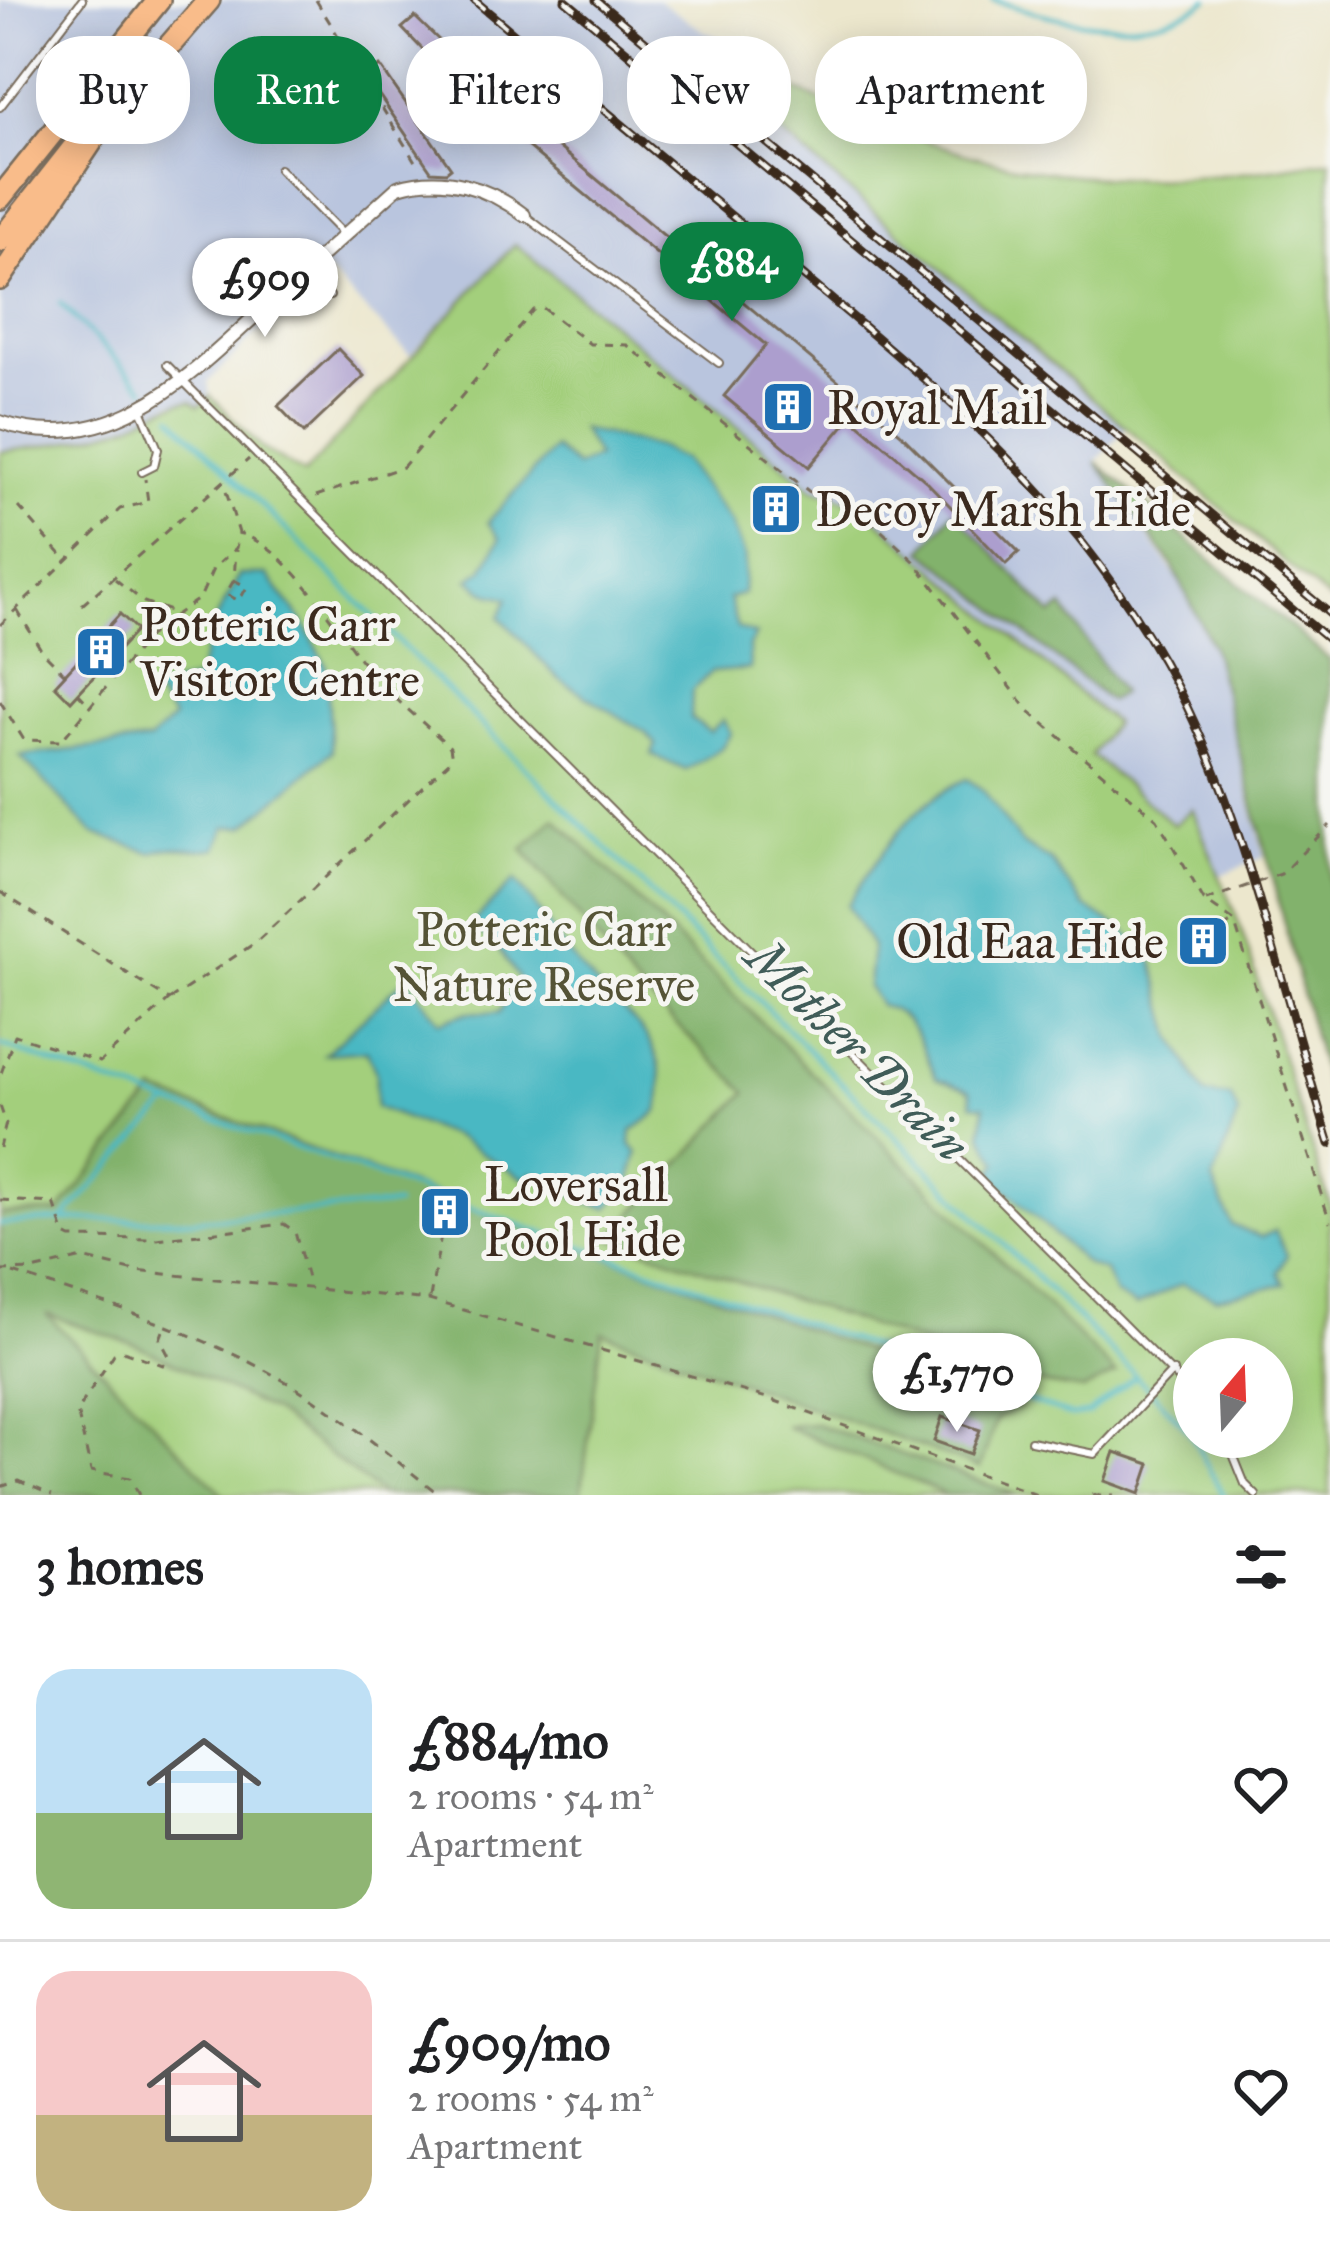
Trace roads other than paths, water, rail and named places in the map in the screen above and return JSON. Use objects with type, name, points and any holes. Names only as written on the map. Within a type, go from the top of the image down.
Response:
[{"type":"highway","points":[[0,198],[159,0]]},
{"type":"highway","points":[[178,36],[206,4]]},
{"type":"highway","points":[[0,241],[45,179],[80,144]]},
{"type":"highway","points":[[0,279],[90,144]]},
{"type":"street","points":[[2,423],[34,433],[83,430],[141,409],[184,384],[398,187],[470,185],[496,194],[524,215]]},
{"type":"lane","points":[[0,107],[82,0]]},
{"type":"lane","points":[[279,169],[345,236]]},
{"type":"lane","points":[[524,215],[719,363]]},
{"type":"lane","points":[[305,271],[330,296]]},
{"type":"lane","points":[[167,365],[1173,1371],[1095,1454],[1031,1441]]},
{"type":"lane","points":[[141,409],[158,449],[154,466],[142,472]]},
{"type":"lane","points":[[1234,1458],[1246,1495]]},
{"type":"lane","points":[[1245,1484],[1256,1495]]},
{"type":"water","points":[[581,429],[658,447],[683,460],[731,523],[745,558],[743,594],[729,598],[737,628],[756,635],[749,646],[750,669],[711,672],[692,691],[691,719],[710,732],[723,720],[731,733],[721,748],[686,770],[652,755],[656,744],[645,732],[559,679],[500,617],[508,598],[487,593],[469,579],[483,570],[500,539],[488,522],[554,448],[576,467],[597,457]]},
{"type":"water","points":[[240,575],[267,575],[303,622],[326,665],[332,751],[245,826],[226,827],[217,848],[168,848],[152,853],[93,833],[20,756],[149,741],[173,719],[152,689],[196,679],[214,622]]},
{"type":"water","points":[[967,779],[983,790],[1021,843],[1051,861],[1085,907],[1126,932],[1153,962],[1173,1037],[1205,1094],[1231,1097],[1238,1114],[1213,1181],[1232,1225],[1261,1237],[1275,1231],[1287,1255],[1278,1272],[1285,1284],[1217,1298],[1182,1284],[1136,1306],[1115,1294],[1105,1271],[1087,1265],[991,1175],[998,1162],[982,1134],[985,1106],[972,1104],[970,1091],[936,1078],[910,1024],[881,1006],[868,987],[872,947],[847,905],[913,817]]},
{"type":"water","points":[[515,880],[577,964],[640,1027],[659,1063],[658,1112],[632,1131],[631,1144],[638,1153],[630,1183],[608,1208],[580,1200],[561,1184],[546,1189],[540,1174],[525,1179],[455,1137],[376,1107],[376,1073],[367,1051],[325,1054],[406,978],[440,1022],[468,1012],[499,1013],[519,979],[498,948],[470,925]]},
{"type":"waterway","points":[[993,0],[1074,21],[1130,25],[1183,13],[1208,0]]},
{"type":"waterway","name":"Mother Drain","points":[[60,303],[145,389]]},
{"type":"waterway","name":"Mother Drain","points":[[172,416],[1161,1401],[1189,1431],[1223,1495]]},
{"type":"waterway","points":[[0,1045],[1072,1416],[1088,1414],[1136,1376]]},
{"type":"waterway","points":[[0,1224],[62,1220],[169,1103]]},
{"type":"waterway","points":[[62,1220],[191,1220],[396,1205]]},
{"type":"railway","points":[[474,0],[958,410],[1008,458],[1099,564],[1177,687],[1224,794],[1330,1144]]},
{"type":"railway","points":[[565,0],[1330,641]]},
{"type":"railway","points":[[596,0],[1330,614]]},
{"type":"place","name":"Royal Mail","points":[[788,407]]},
{"type":"place","name":"Decoy Marsh Hide","points":[[776,509]]},
{"type":"place","name":"Potteric Carr Visitor Centre","points":[[101,652]]},
{"type":"place","name":"Old Eaa Hide","points":[[1203,941]]},
{"type":"place","name":"Loversall Pool Hide","points":[[445,1212]]},
{"type":"park label","name":"Potteric Carr Nature Reserve","points":[[544,956]]}]
